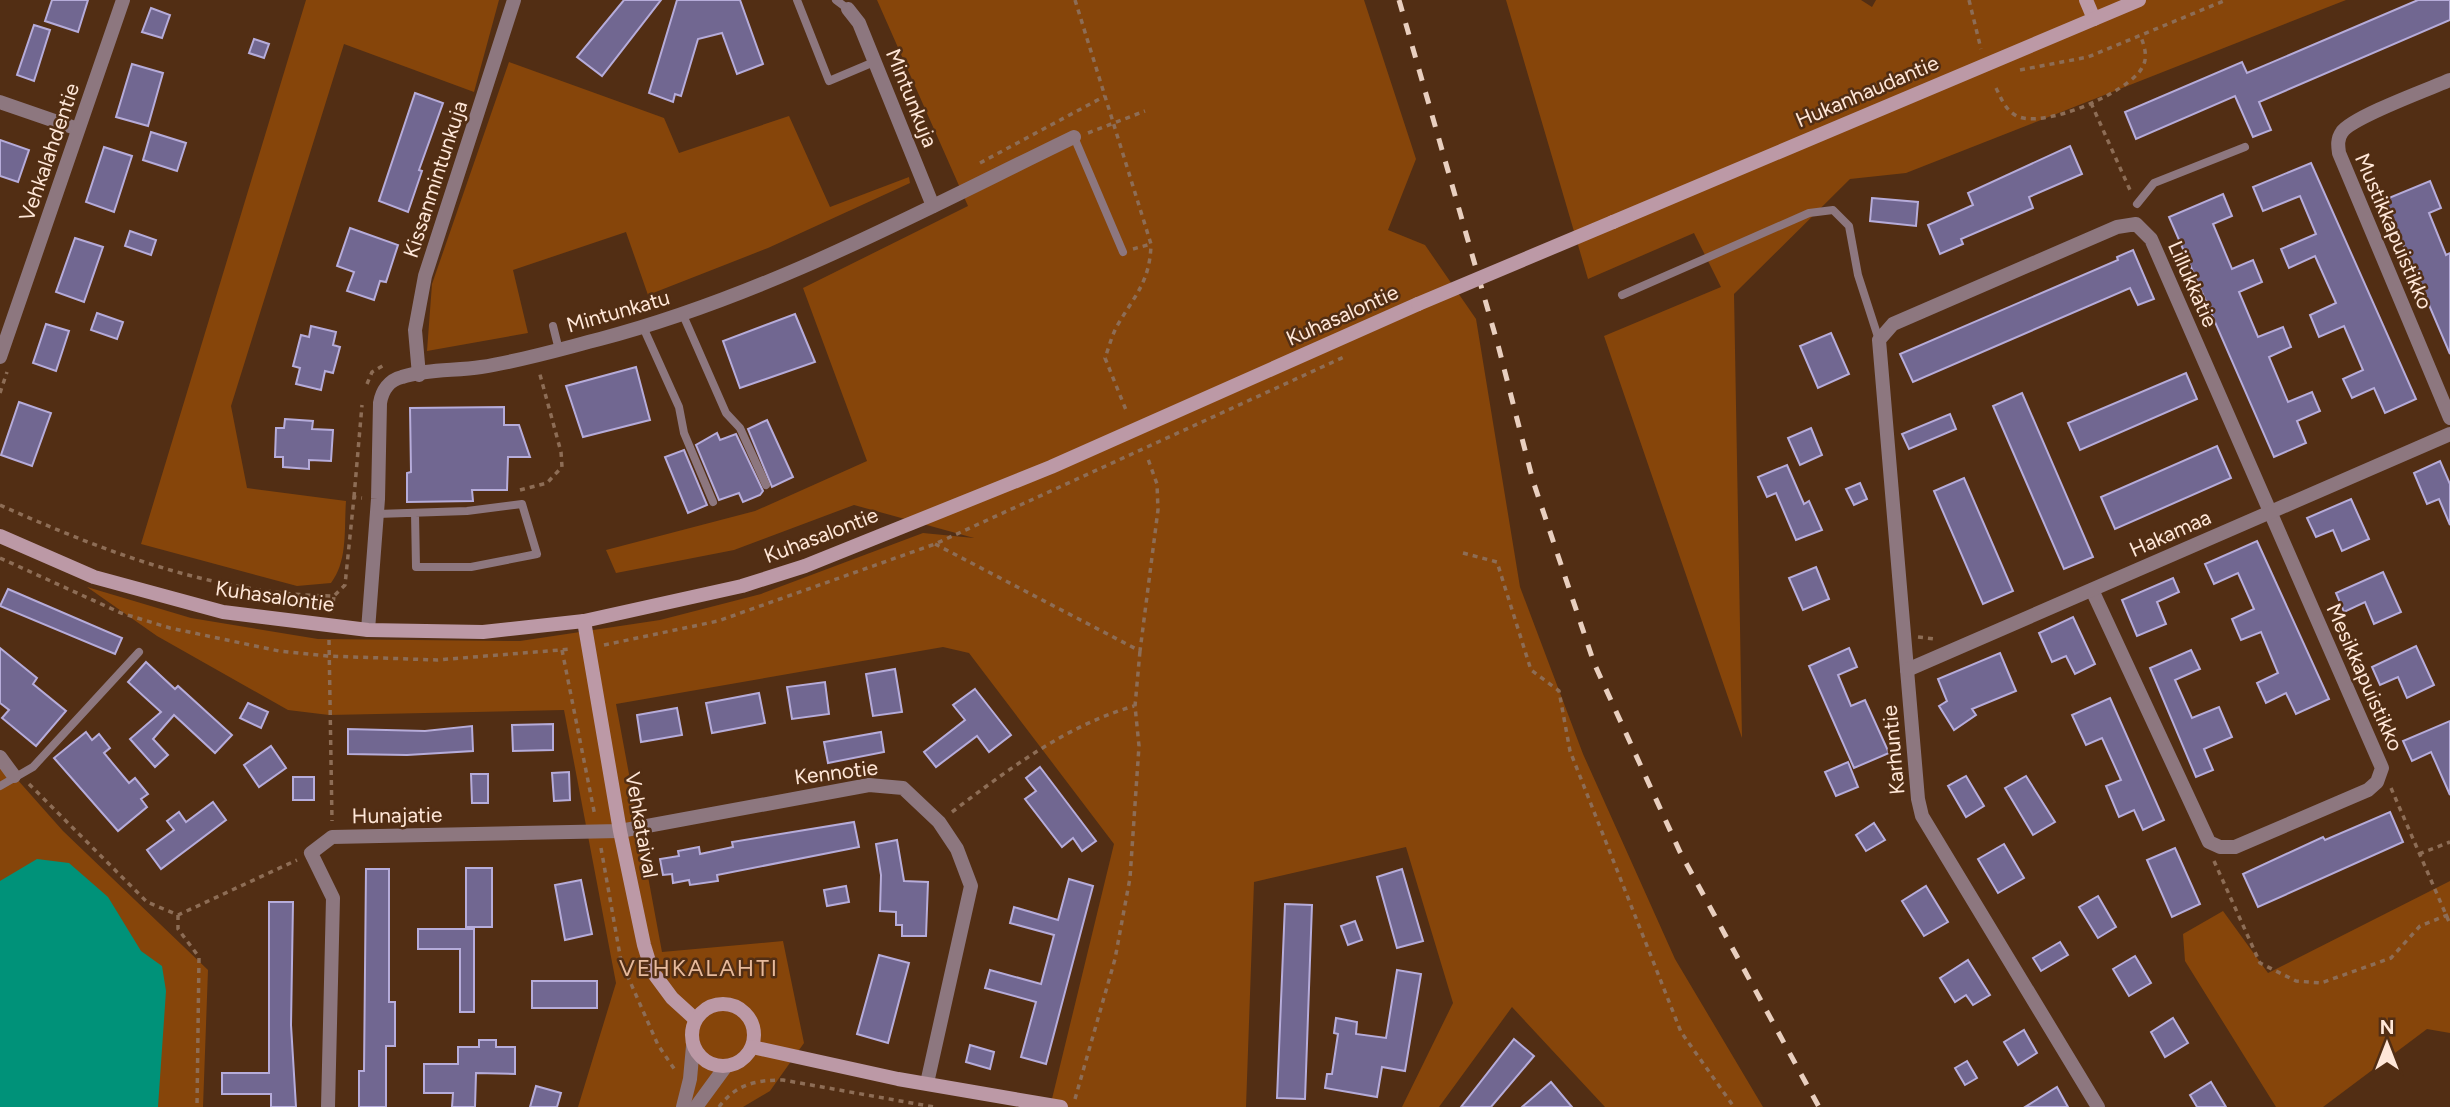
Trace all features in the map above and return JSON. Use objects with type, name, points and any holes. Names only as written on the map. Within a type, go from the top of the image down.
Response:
[{"type":"main road","points":[[2087,0],[2094,19]]},
{"type":"main road","name":"Hukanhaudantie","points":[[1613,222],[2138,0]]},
{"type":"main road","name":"Kuhasalontie","points":[[0,536],[94,577],[223,612],[368,630],[483,632],[584,621],[682,601],[805,566],[1051,467],[1418,304],[1613,222]]},
{"type":"main road","name":"Vehkataival","points":[[584,621],[620,831],[652,971],[672,998],[695,1019]]},
{"type":"main road","points":[[713,1004],[737,1006],[753,1024],[752,1047],[737,1063],[726,1066],[712,1065],[701,1057],[693,1046],[691,1032],[695,1019],[713,1004]]},
{"type":"main road","points":[[752,1047],[1062,1107]]},
{"type":"street","name":"Vehkalahdentie","points":[[0,357],[123,0]]},
{"type":"street","name":"Kissanmintunkuja","points":[[419,375],[415,330],[425,276],[514,0]]},
{"type":"street","name":"Mintunkuja","points":[[842,4],[859,23],[933,206]]},
{"type":"street","name":"Mustikkapuistikko","points":[[2450,80],[2360,120],[2343,131],[2337,143],[2450,418]]},
{"type":"street","points":[[0,102],[78,129]]},
{"type":"street","name":"Mintunkatu","points":[[368,630],[378,506],[382,393],[401,377],[483,367],[559,350],[683,315],[826,258],[1074,137]]},
{"type":"street","name":"Lillukkatie","points":[[1879,340],[1893,324],[2117,228],[2136,224],[2151,239],[2270,512]]},
{"type":"street","name":"Karhuntie","points":[[1879,340],[1918,799],[1928,830],[2098,1107]]},
{"type":"street","name":"Hakamaa","points":[[1907,670],[2450,434]]},
{"type":"street","name":"Mesikkapuistikko","points":[[2092,590],[2201,829],[2210,842],[2220,847],[2235,847],[2368,790],[2376,782],[2382,768],[2270,512]]},
{"type":"street","points":[[0,757],[14,776]]},
{"type":"street","name":"Kennotie","points":[[620,831],[869,785],[903,788],[939,822],[957,849],[971,886],[927,1083]]},
{"type":"street","name":"Hunajatie","points":[[311,853],[332,837],[620,831]]},
{"type":"street","points":[[311,853],[333,898],[328,1107]]},
{"type":"street","points":[[683,1107],[690,1080],[693,1046]]},
{"type":"street","points":[[696,1107],[726,1066]]},
{"type":"lane","points":[[797,0],[829,80],[874,62]]},
{"type":"lane","points":[[1074,137],[1123,252]]},
{"type":"lane","points":[[2137,204],[2154,183],[2245,147]]},
{"type":"lane","points":[[1622,295],[1809,212],[1833,210],[1849,226],[1858,275],[1879,340]]},
{"type":"lane","points":[[683,315],[726,412],[740,428],[766,485]]},
{"type":"lane","points":[[554,326],[559,350]]},
{"type":"lane","points":[[643,327],[679,407],[684,433],[713,502]]},
{"type":"lane","points":[[378,506],[415,513],[467,512],[522,503],[537,554],[471,567],[416,567],[415,513]]},
{"type":"lane","points":[[0,786],[33,768],[139,652]]},
{"type":"path","points":[[1969,0],[1982,55]]},
{"type":"path","points":[[2044,64],[2088,57],[2226,0]]},
{"type":"path","points":[[1996,89],[2005,106],[2016,116],[2026,118],[2062,114],[2122,87],[2141,70],[2146,51],[2141,37]]},
{"type":"path","points":[[976,165],[1105,96]]},
{"type":"path","points":[[2091,103],[2137,204]]},
{"type":"path","points":[[1074,137],[1145,111]]},
{"type":"path","points":[[1140,651],[935,544],[1350,354]]},
{"type":"path","points":[[513,493],[547,483],[562,467],[561,452],[534,355]]},
{"type":"path","points":[[1073,1107],[1115,959],[1130,877],[1139,746],[1135,706],[1158,510],[1157,484],[1149,459]]},
{"type":"path","points":[[0,505],[68,535],[161,568],[206,579],[303,595],[334,596],[345,585],[354,497],[378,506]]},
{"type":"path","points":[[1463,553],[1497,562],[1531,670],[1559,691],[1570,751],[1681,1032],[1734,1107]]},
{"type":"path","points":[[327,656],[332,837]]},
{"type":"path","points":[[939,822],[1023,758],[1098,716],[1135,706]]},
{"type":"path","points":[[2382,768],[2450,924]]},
{"type":"path","points":[[14,776],[33,786],[147,902],[178,915],[311,853]]},
{"type":"path","points":[[2419,854],[2450,842]]},
{"type":"path","points":[[2210,853],[2260,963],[2296,981],[2321,983],[2391,958],[2420,926],[2448,915]]},
{"type":"path","points":[[178,915],[178,929],[199,957],[197,1107]]},
{"type":"path","points":[[719,1107],[732,1092],[761,1080],[783,1080],[934,1107]]},
{"type":"shaded area","points":[[306,0],[499,0],[474,92],[344,44],[231,406],[247,488],[346,501],[343,555],[331,583],[297,586],[141,544]]},
{"type":"shaded area","points":[[877,0],[1364,0],[1416,159],[1388,230],[1425,245],[1476,319],[1520,587],[1583,754],[1675,959],[1763,1107],[1605,1107],[1512,1007],[1439,1107],[1402,1107],[1453,1003],[1406,847],[1254,882],[1246,1107],[1050,1107],[1114,844],[969,653],[943,647],[616,704],[662,952],[783,941],[804,1043],[770,1091],[743,1107],[578,1107],[616,983],[564,710],[329,715],[288,710],[157,636],[87,587],[191,618],[318,639],[520,641],[660,620],[761,594],[923,533],[974,538],[854,505],[734,550],[616,573],[606,550],[755,511],[867,461],[803,288],[968,206]]},
{"type":"shaded area","points":[[1506,0],[1861,0],[1872,7],[1876,0],[2346,0],[1906,173],[1850,179],[1734,294],[1742,738],[1604,336],[1721,287],[1694,233],[1588,279]]},
{"type":"shaded area","points":[[509,62],[664,118],[679,153],[789,116],[830,207],[909,177],[910,183],[768,248],[648,295],[626,232],[513,270],[528,333],[427,351],[432,284]]},
{"type":"shaded area","points":[[0,760],[63,831],[208,970],[203,1107],[42,1107],[0,1011]]},
{"type":"shaded area","points":[[2450,881],[2450,1033],[2427,1029],[2323,1107],[2276,1107],[2185,961],[2183,934],[2223,911],[2268,973]]},
{"type":"water","points":[[37,859],[69,863],[108,897],[141,951],[162,966],[166,991],[158,1107],[0,1107],[0,881]]},
{"type":"building","points":[[52,0],[88,0],[78,32],[45,21]]},
{"type":"building","points":[[624,0],[661,0],[602,76],[577,57]]},
{"type":"building","points":[[677,0],[740,0],[763,64],[737,74],[722,33],[698,39],[681,96],[675,94],[673,102],[649,93]]},
{"type":"building","points":[[2418,0],[2450,0],[2450,20],[2259,102],[2271,130],[2253,137],[2235,96],[2136,139],[2125,112],[2242,62],[2247,73]]},
{"type":"building","points":[[151,8],[170,15],[162,38],[142,32]]},
{"type":"building","points":[[34,25],[50,30],[34,81],[17,75]]},
{"type":"building","points":[[254,39],[269,44],[264,58],[249,53]]},
{"type":"building","points":[[132,64],[163,73],[148,126],[116,117]]},
{"type":"building","points":[[415,93],[443,103],[419,170],[422,171],[408,212],[379,201]]},
{"type":"building","points":[[151,132],[186,143],[177,171],[143,160]]},
{"type":"building","points":[[0,140],[29,150],[18,182],[0,176]]},
{"type":"building","points":[[2070,146],[2082,174],[2029,197],[2033,208],[1961,239],[1963,244],[1940,254],[1928,225],[1973,205],[1968,193]]},
{"type":"building","points":[[104,147],[132,156],[114,212],[86,202]]},
{"type":"building","points":[[2311,163],[2416,399],[2385,413],[2374,388],[2352,398],[2343,379],[2363,370],[2344,326],[2319,337],[2310,315],[2336,303],[2315,256],[2289,268],[2281,249],[2316,234],[2300,196],[2263,211],[2253,187]]},
{"type":"building","points":[[2430,181],[2441,208],[2429,213],[2446,255],[2450,253],[2450,354],[2384,200]]},
{"type":"building","points":[[2223,194],[2232,216],[2213,224],[2232,269],[2253,260],[2262,282],[2239,292],[2258,337],[2283,327],[2291,347],[2269,357],[2288,402],[2312,392],[2320,411],[2297,421],[2306,443],[2274,457],[2169,217]]},
{"type":"building","points":[[1872,198],[1918,202],[1916,226],[1870,221]]},
{"type":"building","points":[[350,228],[398,245],[386,282],[380,281],[374,300],[347,291],[354,272],[337,266]]},
{"type":"building","points":[[130,231],[156,240],[151,255],[125,246]]},
{"type":"building","points":[[75,238],[103,247],[84,302],[56,292]]},
{"type":"building","points":[[2133,250],[2154,299],[2138,305],[2130,288],[1913,382],[1900,354],[2118,260],[2117,257]]},
{"type":"building","points":[[97,313],[123,322],[117,339],[91,330]]},
{"type":"building","points":[[795,314],[815,362],[740,388],[723,341]]},
{"type":"building","points":[[46,324],[69,331],[56,371],[33,363]]},
{"type":"building","points":[[311,326],[336,332],[333,345],[340,347],[333,373],[325,371],[321,390],[296,384],[300,368],[293,366],[301,335],[309,337]]},
{"type":"building","points":[[1831,333],[1849,374],[1818,388],[1800,346]]},
{"type":"building","points":[[636,367],[650,420],[583,437],[566,386]]},
{"type":"building","points":[[2186,373],[2197,399],[2080,450],[2068,423]]},
{"type":"building","points":[[2022,393],[2093,557],[2064,569],[1993,406]]},
{"type":"building","points":[[19,402],[51,413],[32,466],[1,455]]},
{"type":"building","points":[[504,407],[504,425],[519,425],[530,457],[508,457],[507,490],[472,490],[473,501],[407,502],[407,473],[411,472],[410,408]]},
{"type":"building","points":[[1950,414],[1956,429],[1909,449],[1902,434]]},
{"type":"building","points":[[285,419],[313,421],[312,429],[333,430],[331,461],[309,460],[309,469],[283,467],[283,457],[275,457],[276,428],[284,428]]},
{"type":"building","points":[[767,420],[793,477],[772,487],[748,429]]},
{"type":"building","points":[[1811,428],[1822,455],[1800,465],[1788,438]]},
{"type":"building","points":[[717,433],[720,440],[736,434],[763,491],[760,495],[743,502],[739,493],[719,500],[696,445]]},
{"type":"building","points":[[2217,446],[2231,478],[2115,529],[2101,497]]},
{"type":"building","points":[[684,450],[707,505],[688,513],[665,457]]},
{"type":"building","points":[[2440,461],[2450,484],[2450,525],[2439,499],[2427,504],[2414,473]]},
{"type":"building","points":[[1787,465],[1804,504],[1809,501],[1822,530],[1796,540],[1776,493],[1767,497],[1758,477]]},
{"type":"building","points":[[1964,478],[2013,591],[1983,604],[1934,491]]},
{"type":"building","points":[[1860,483],[1867,499],[1854,505],[1846,489]]},
{"type":"building","points":[[2351,499],[2369,539],[2342,551],[2333,530],[2316,537],[2307,518]]},
{"type":"building","points":[[2257,541],[2329,699],[2296,714],[2286,693],[2266,703],[2257,683],[2278,673],[2261,632],[2241,640],[2232,619],[2254,609],[2238,573],[2214,584],[2205,564]]},
{"type":"building","points":[[1816,567],[1829,599],[1803,610],[1789,578]]},
{"type":"building","points":[[2383,572],[2401,612],[2374,624],[2365,602],[2344,612],[2336,593]]},
{"type":"building","points":[[2173,578],[2179,592],[2157,602],[2166,624],[2137,636],[2122,600]]},
{"type":"building","points":[[8,589],[122,638],[115,654],[0,606]]},
{"type":"building","points":[[2073,617],[2095,664],[2075,674],[2066,656],[2052,662],[2039,633]]},
{"type":"building","points":[[2416,646],[2434,685],[2407,698],[2398,677],[2380,685],[2372,667]]},
{"type":"building","points":[[0,648],[37,678],[33,684],[66,711],[36,746],[2,718],[9,710],[0,703]]},
{"type":"building","points":[[1849,648],[1857,667],[1838,675],[1851,706],[1865,700],[1889,753],[1854,768],[1809,666]]},
{"type":"building","points":[[2191,650],[2200,669],[2175,680],[2192,718],[2219,707],[2232,737],[2204,749],[2213,770],[2196,777],[2150,668]]},
{"type":"building","points":[[2000,653],[2016,691],[1972,709],[1976,715],[1954,730],[1939,706],[1947,701],[1938,679]]},
{"type":"building","points":[[146,662],[175,689],[178,686],[232,735],[215,753],[174,715],[153,739],[168,755],[155,767],[130,739],[161,712],[128,682]]},
{"type":"building","points":[[895,669],[902,712],[873,716],[866,674]]},
{"type":"building","points":[[825,682],[829,714],[792,719],[787,687]]},
{"type":"building","points":[[975,689],[1011,735],[989,752],[977,736],[936,767],[924,752],[965,720],[953,705]]},
{"type":"building","points":[[759,693],[765,723],[712,733],[706,703]]},
{"type":"building","points":[[2110,698],[2164,820],[2143,830],[2134,810],[2119,817],[2106,786],[2121,780],[2102,738],[2086,745],[2072,715]]},
{"type":"building","points":[[248,703],[268,712],[261,728],[240,718]]},
{"type":"building","points":[[677,708],[682,735],[641,742],[637,715]]},
{"type":"building","points":[[2450,721],[2450,795],[2431,752],[2412,761],[2403,741]]},
{"type":"building","points":[[553,724],[553,750],[513,751],[512,725]]},
{"type":"building","points":[[472,726],[473,751],[407,755],[348,754],[348,729],[425,731]]},
{"type":"building","points":[[86,732],[92,740],[99,734],[110,748],[104,753],[129,783],[135,778],[148,794],[141,799],[147,807],[118,831],[54,758]]},
{"type":"building","points":[[881,732],[884,752],[828,763],[824,742]]},
{"type":"building","points":[[271,746],[286,768],[259,787],[244,765]]},
{"type":"building","points":[[1848,762],[1858,787],[1836,796],[1825,772]]},
{"type":"building","points":[[1040,767],[1096,841],[1082,851],[1073,838],[1062,847],[1025,799],[1036,791],[1026,778]]},
{"type":"building","points":[[569,772],[570,800],[554,801],[552,773]]},
{"type":"building","points":[[471,774],[488,774],[488,803],[472,803]]},
{"type":"building","points":[[1966,776],[1984,806],[1966,817],[1948,786]]},
{"type":"building","points":[[2026,776],[2055,822],[2033,835],[2005,788]]},
{"type":"building","points":[[293,777],[314,777],[314,800],[293,800]]},
{"type":"building","points":[[213,802],[226,820],[161,869],[147,850],[174,830],[167,821],[179,812],[186,822]]},
{"type":"building","points":[[2390,812],[2403,842],[2258,907],[2243,874],[2323,837],[2325,840]]},
{"type":"building","points":[[854,822],[859,847],[717,875],[718,881],[690,885],[689,880],[673,883],[672,874],[663,875],[660,859],[679,856],[678,851],[699,847],[700,854],[733,847],[732,842]]},
{"type":"building","points":[[1874,823],[1885,840],[1866,851],[1856,835]]},
{"type":"building","points":[[897,840],[904,881],[928,882],[926,936],[902,936],[902,925],[896,925],[896,912],[880,911],[881,875],[876,844]]},
{"type":"building","points":[[2004,844],[2024,878],[1998,893],[1978,859]]},
{"type":"building","points":[[2175,848],[2200,904],[2172,917],[2147,860]]},
{"type":"building","points":[[466,868],[492,868],[492,927],[466,927]]},
{"type":"building","points":[[366,869],[389,869],[389,1002],[395,1002],[395,1046],[386,1046],[386,1107],[359,1107],[359,1071],[364,1071]]},
{"type":"building","points":[[1402,869],[1423,941],[1397,948],[1377,877]]},
{"type":"building","points":[[1069,879],[1093,886],[1046,1064],[1021,1057],[1036,1002],[985,988],[990,970],[1041,984],[1054,935],[1010,923],[1014,907],[1058,920]]},
{"type":"building","points":[[581,880],[592,934],[565,940],[555,885]]},
{"type":"building","points":[[846,886],[849,902],[827,906],[824,890]]},
{"type":"building","points":[[1926,886],[1948,922],[1924,936],[1902,901]]},
{"type":"building","points":[[2098,896],[2116,927],[2098,938],[2079,907]]},
{"type":"building","points":[[269,902],[293,902],[291,1025],[296,1107],[271,1107],[271,1094],[222,1094],[222,1073],[269,1073]]},
{"type":"building","points":[[1285,904],[1312,905],[1305,1099],[1277,1098]]},
{"type":"building","points":[[1355,921],[1362,940],[1348,945],[1341,926]]},
{"type":"building","points":[[418,929],[474,929],[474,1012],[460,1012],[460,949],[418,949]]},
{"type":"building","points":[[2060,942],[2068,955],[2041,971],[2033,958]]},
{"type":"building","points":[[879,955],[909,963],[888,1043],[857,1034]]},
{"type":"building","points":[[2135,956],[2151,983],[2129,996],[2113,969]]},
{"type":"building","points":[[1968,960],[1990,995],[1973,1005],[1966,995],[1955,1002],[1940,978]]},
{"type":"building","points":[[1397,970],[1421,974],[1405,1071],[1382,1067],[1377,1097],[1325,1088],[1327,1074],[1332,1074],[1338,1034],[1334,1033],[1336,1018],[1357,1022],[1356,1034],[1386,1038]]},
{"type":"building","points":[[532,981],[597,981],[597,1008],[532,1008]]},
{"type":"building","points":[[2173,1018],[2188,1043],[2165,1057],[2151,1032]]},
{"type":"building","points":[[2024,1030],[2037,1053],[2018,1065],[2004,1042]]},
{"type":"building","points":[[1514,1039],[1534,1056],[1491,1107],[1461,1107]]},
{"type":"building","points":[[479,1040],[496,1040],[496,1047],[515,1047],[515,1074],[476,1073],[475,1107],[452,1107],[453,1093],[424,1093],[424,1064],[458,1064],[458,1047],[479,1047]]},
{"type":"building","points":[[970,1045],[994,1052],[990,1069],[966,1062]]},
{"type":"building","points":[[1967,1061],[1977,1078],[1965,1085],[1955,1068]]},
{"type":"building","points":[[1551,1082],[1572,1107],[1522,1107]]},
{"type":"building","points":[[2211,1082],[2226,1107],[2197,1107],[2190,1095]]},
{"type":"building","points":[[536,1086],[561,1093],[557,1107],[530,1107]]},
{"type":"building","points":[[2057,1087],[2068,1107],[2025,1107]]},
{"type":"railway","points":[[1399,0],[1498,345],[1533,481],[1594,663],[1680,852],[1819,1107]]},
{"type":"district","name":"VEHKALAHTI","points":[[699,968]]}]
